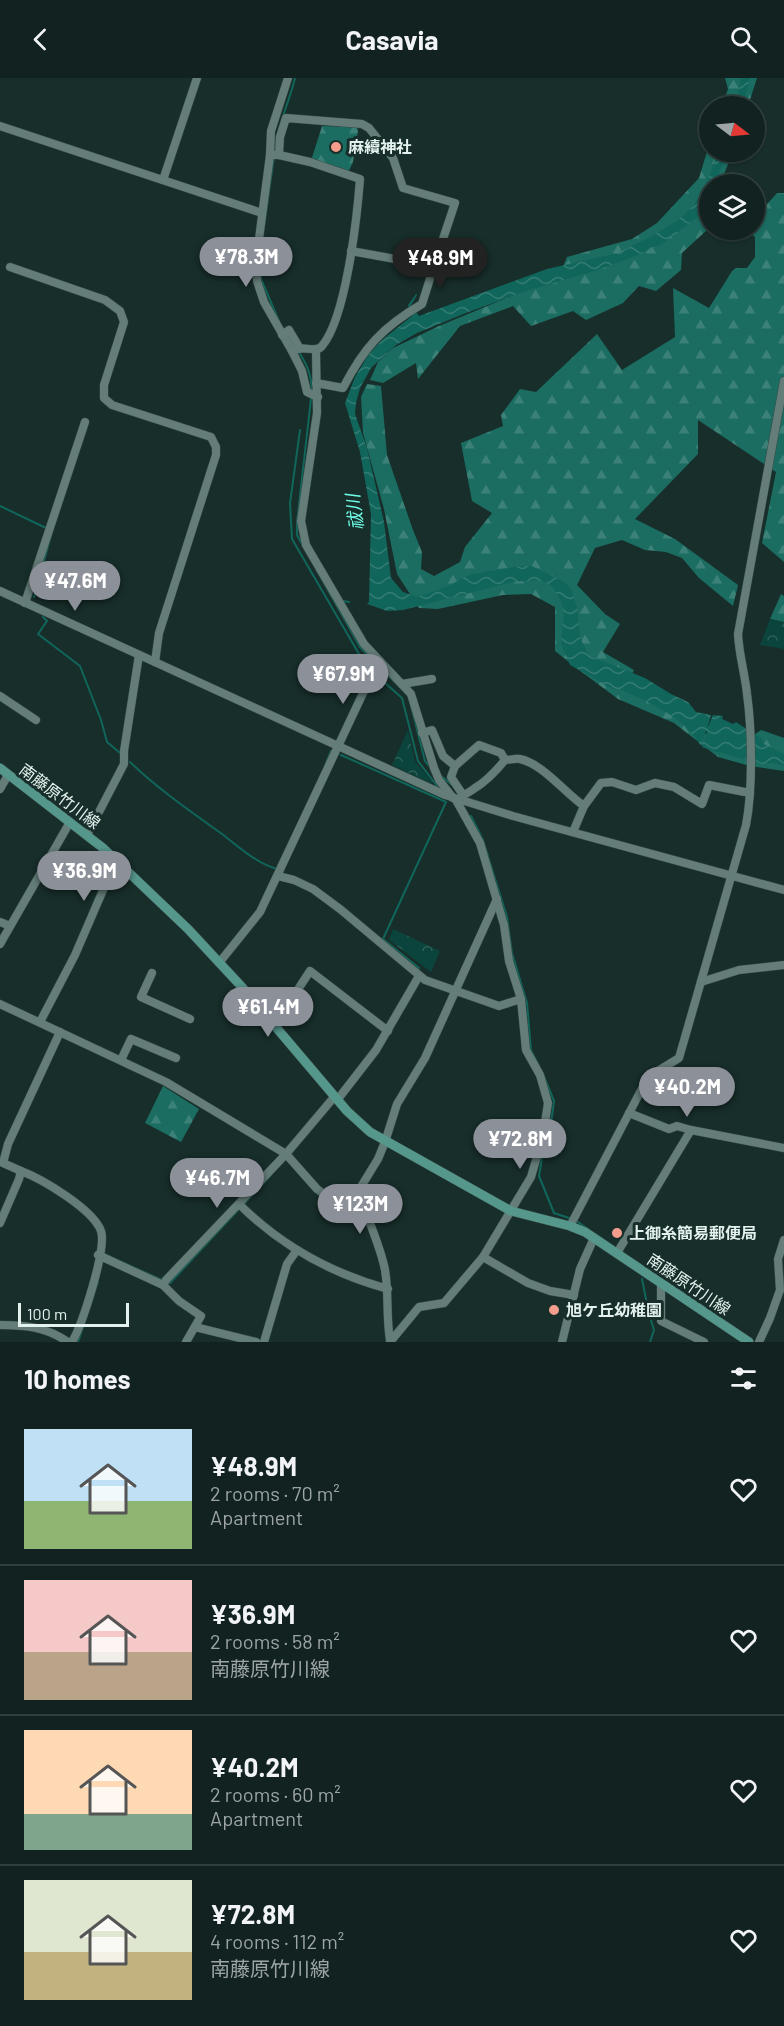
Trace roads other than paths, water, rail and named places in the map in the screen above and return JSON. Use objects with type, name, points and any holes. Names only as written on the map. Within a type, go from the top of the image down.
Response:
[{"type":"main road","name":"南藤原竹川線","points":[[0,768],[87,835],[188,929],[260,1008],[336,1098],[370,1132],[511,1211],[570,1226],[594,1238],[749,1342]]},
{"type":"street","points":[[163,180],[197,78]]},
{"type":"street","points":[[288,78],[271,131],[256,262],[257,281],[264,302],[286,332],[295,349],[307,392],[318,397]]},
{"type":"street","points":[[279,155],[280,136],[286,118],[357,123],[369,128],[393,158],[404,188],[455,203],[422,304],[379,334],[364,351],[343,388],[316,382]]},
{"type":"street","points":[[0,126],[262,213]]},
{"type":"street","points":[[270,155],[310,162],[360,179],[351,251],[336,314],[321,348],[316,350],[295,349]]},
{"type":"street","points":[[351,251],[434,266]]},
{"type":"street","points":[[10,267],[105,300],[120,311],[124,322],[104,385],[104,398],[112,405],[211,437],[216,447],[216,455],[159,633],[155,662]]},
{"type":"street","points":[[316,350],[318,397],[301,521],[306,545],[364,644],[413,699],[422,733],[438,777],[458,798]]},
{"type":"street","points":[[570,1226],[648,1077],[679,1058],[746,825],[750,793],[749,724],[747,692],[738,646],[738,634],[784,381]]},
{"type":"street","points":[[25,603],[85,422]]},
{"type":"street","points":[[0,591],[418,784],[573,832],[784,890]]},
{"type":"street","points":[[87,835],[124,764],[124,751],[140,655]]},
{"type":"street","points":[[219,963],[260,912],[379,663]]},
{"type":"street","points":[[402,684],[432,679]]},
{"type":"street","points":[[0,696],[36,720]]},
{"type":"street","points":[[422,733],[432,730],[443,756],[455,766]]},
{"type":"street","points":[[390,1341],[419,1307],[444,1303],[483,1257],[531,1177],[543,1136],[548,1103],[540,1075],[526,1050],[521,999],[509,961],[504,925],[480,843],[458,798],[451,777],[455,766],[478,745],[501,753],[505,760]]},
{"type":"street","points":[[458,798],[491,777],[505,760],[520,759],[555,780],[568,795],[584,806]]},
{"type":"street","points":[[0,789],[8,775]]},
{"type":"street","points":[[573,832],[584,806],[601,783],[612,782],[636,790],[655,783],[674,787],[702,804],[709,785],[750,793]]},
{"type":"street","points":[[0,944],[70,822]]},
{"type":"street","points":[[40,1022],[75,955],[116,860]]},
{"type":"street","points":[[278,876],[294,880],[313,890],[340,909],[419,976],[499,1006],[521,999]]},
{"type":"street","points":[[357,1202],[359,1190],[378,1160],[396,1104],[425,1058],[497,899]]},
{"type":"street","points":[[0,922],[10,926]]},
{"type":"street","points":[[701,982],[739,970],[784,966]]},
{"type":"street","points":[[260,1008],[268,1001],[295,994],[310,971],[388,1031]]},
{"type":"street","points":[[152,973],[141,997],[190,1019]]},
{"type":"street","points":[[165,1282],[241,1206],[355,1078],[388,1031],[419,976]]},
{"type":"street","points":[[0,1004],[166,1082],[286,1154],[316,1189],[337,1203],[357,1202],[364,1207],[384,1267],[388,1289],[387,1323],[390,1341]]},
{"type":"street","points":[[0,1325],[38,1327],[70,1342],[78,1331],[99,1255],[102,1233],[98,1224],[86,1212],[60,1191],[40,1179],[2,1162],[8,1144],[60,1032]]},
{"type":"street","points":[[121,1060],[132,1039],[176,1058]]},
{"type":"street","points":[[629,1113],[669,1129],[677,1126],[784,1148]]},
{"type":"street","points":[[617,1253],[691,1130]]},
{"type":"street","points":[[0,1222],[20,1179],[21,1171]]},
{"type":"street","points":[[241,1206],[268,1232],[297,1251],[332,1270],[388,1289]]},
{"type":"street","points":[[562,1342],[580,1269],[594,1238]]},
{"type":"street","points":[[759,1342],[780,1290],[778,1259],[784,1240]]},
{"type":"street","points":[[264,1342],[287,1264],[297,1251]]},
{"type":"street","points":[[99,1255],[165,1282],[179,1301],[201,1316],[186,1342]]},
{"type":"street","points":[[483,1257],[528,1283],[550,1291],[574,1295]]},
{"type":"street","points":[[661,1284],[661,1322],[704,1342]]},
{"type":"street","points":[[195,1327],[256,1342]]},
{"type":"water","points":[[741,78],[750,78],[746,96],[738,96]]},
{"type":"water","points":[[714,162],[723,162],[719,174],[710,174]]},
{"type":"water","points":[[699,196],[699,216],[665,242],[641,254],[466,313],[417,333],[396,345],[371,368],[360,388],[355,414],[367,448],[384,522],[391,578],[403,592],[418,597],[448,586],[471,574],[532,566],[566,583],[571,589],[577,608],[580,637],[590,656],[645,678],[688,702],[696,712],[711,715],[707,729],[713,715],[723,716],[722,719],[733,724],[736,722],[762,739],[764,744],[784,754],[784,766],[772,763],[763,764],[702,747],[707,731],[701,746],[685,726],[664,711],[619,689],[613,689],[570,665],[561,644],[564,614],[562,604],[553,587],[546,582],[536,580],[513,582],[403,610],[387,611],[367,604],[369,602],[371,514],[360,452],[345,403],[355,377],[369,354],[382,340],[412,316],[408,305],[416,294],[411,305],[419,316],[547,269],[618,253],[677,221],[694,205]]},
{"type":"waterway","points":[[274,150],[295,78]]},
{"type":"waterway","points":[[264,226],[274,157]]},
{"type":"waterway","points":[[260,255],[261,279],[279,321]]},
{"type":"waterway","points":[[298,351],[308,369],[312,390],[297,522],[297,535],[303,546]]},
{"type":"waterway","points":[[300,430],[290,503],[292,539],[366,666],[402,698],[418,761],[437,786]]},
{"type":"waterway","points":[[0,506],[46,528]]},
{"type":"waterway","points":[[34,597],[52,532]]},
{"type":"waterway","points":[[316,569],[360,647],[375,663]]},
{"type":"waterway","points":[[343,601],[349,602]]},
{"type":"waterway","points":[[43,617],[47,621],[38,634],[80,666],[107,742],[120,753]]},
{"type":"waterway","points":[[379,667],[399,686]]},
{"type":"waterway","points":[[411,706],[425,761],[431,768]]},
{"type":"waterway","points":[[326,763],[331,751]]},
{"type":"waterway","points":[[341,755],[446,802],[383,939],[419,968]]},
{"type":"waterway","points":[[130,762],[163,791],[248,854],[277,869]]},
{"type":"waterway","points":[[440,775],[452,785]]},
{"type":"waterway","points":[[471,816],[483,840],[507,917],[512,953],[527,1003],[531,1050],[539,1066]]},
{"type":"waterway","points":[[543,1074],[554,1101],[549,1138],[539,1176],[554,1213],[569,1218]]},
{"type":"waterway","points":[[244,1204],[271,1175]]},
{"type":"waterway","points":[[167,1282],[170,1283],[240,1208]]},
{"type":"waterway","points":[[575,1220],[610,1244]]},
{"type":"waterway","points":[[104,1256],[104,1254],[162,1280]]},
{"type":"waterway","points":[[642,1279],[654,1330],[650,1342]]},
{"type":"waterway","points":[[78,1342],[98,1282]]},
{"type":"place","name":"麻續神社","points":[[336,147]]},
{"type":"place","name":"上御糸簡易郵便局","points":[[617,1233]]},
{"type":"place","name":"旭ケ丘幼稚園","points":[[554,1310]]},
{"type":"water label","name":"祓川","points":[[355,512]]}]
